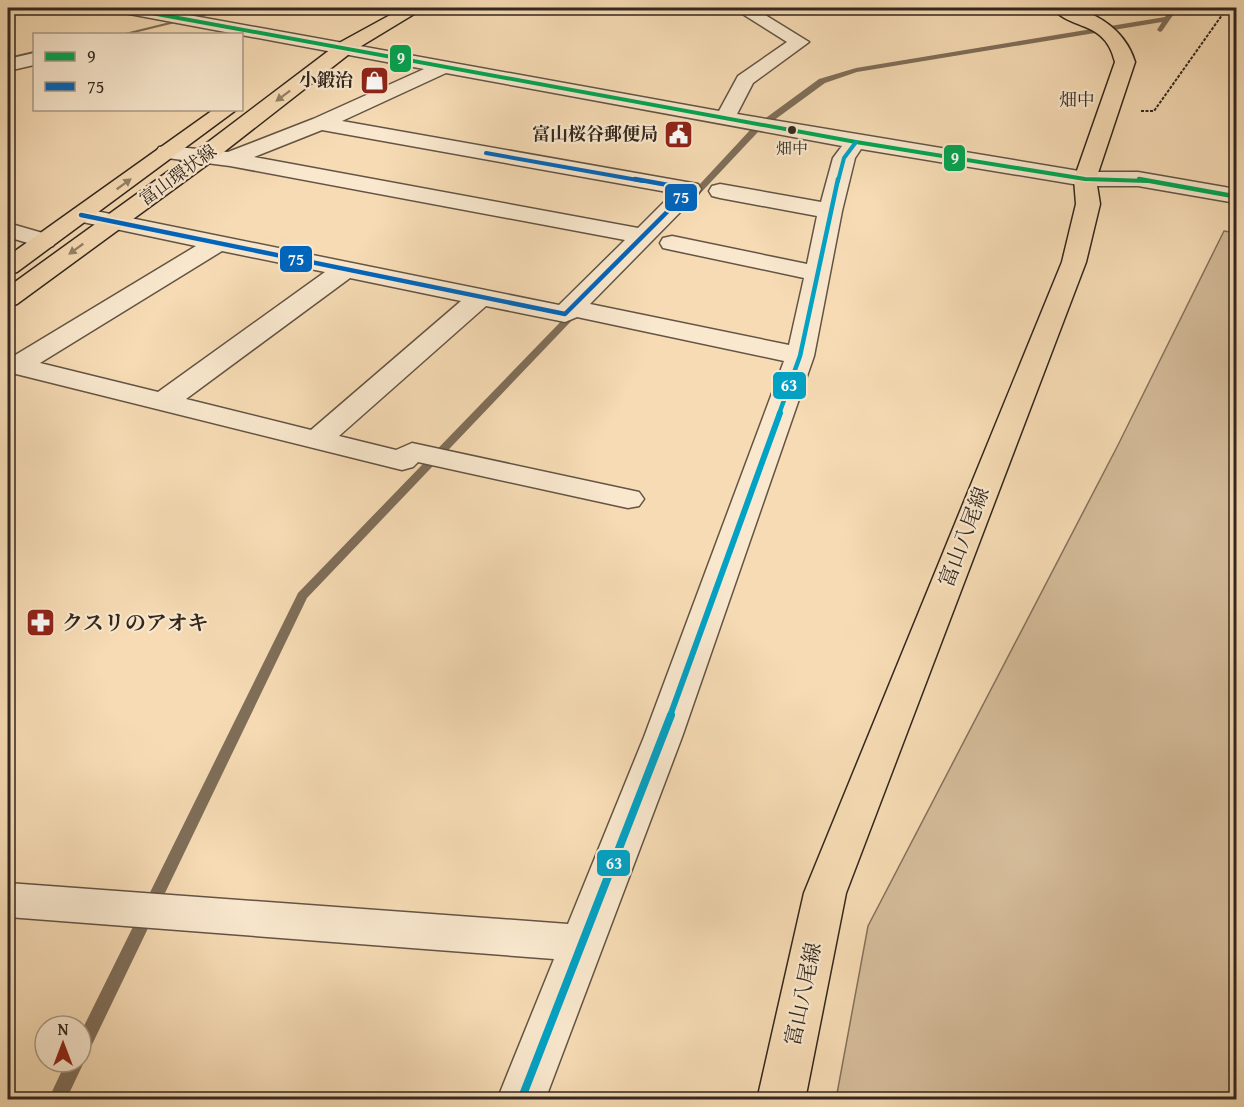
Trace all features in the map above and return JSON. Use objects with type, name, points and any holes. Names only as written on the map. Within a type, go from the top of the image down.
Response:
[{"type":"main road","points":[[346,47],[415,8]]},
{"type":"main road","name":"富山八尾線","points":[[781,1100],[825,893],[1074,262],[1088,204],[1085,179],[1125,62],[1124,50],[1104,30],[1062,8]]},
{"type":"main road","points":[[299,57],[317,43],[362,17]]},
{"type":"main road","name":"富山環状線","points":[[8,299],[203,157],[346,47]]},
{"type":"main road","name":"富山環状線","points":[[8,267],[225,111]]},
{"type":"street","points":[[124,8],[346,47],[723,119],[1130,187],[1236,215]]},
{"type":"street","points":[[723,119],[734,105],[745,80],[800,42],[742,8]]},
{"type":"street","points":[[985,8],[996,8]]},
{"type":"street","points":[[160,32],[237,11]]},
{"type":"street","points":[[8,65],[33,59]]},
{"type":"street","points":[[230,159],[320,123],[445,66]]},
{"type":"street","points":[[320,123],[690,189],[643,236],[583,310]]},
{"type":"street","points":[[521,1100],[667,726],[800,356],[830,211],[844,158],[856,142]]},
{"type":"street","points":[[167,152],[230,159],[643,236]]},
{"type":"street","points":[[1130,187],[1236,196]]},
{"type":"street","points":[[720,191],[830,211]]},
{"type":"street","points":[[81,215],[565,314],[583,310],[800,356]]},
{"type":"street","points":[[8,230],[44,241]]},
{"type":"street","points":[[12,365],[218,243]]},
{"type":"street","points":[[672,243],[816,273]]},
{"type":"street","points":[[162,403],[346,268]]},
{"type":"street","points":[[317,440],[482,297]]},
{"type":"street","points":[[12,365],[402,460],[412,452],[628,499]]},
{"type":"street","points":[[8,900],[582,944]]},
{"type":"path","points":[[1110,110],[1154,111],[1227,8]]},
{"type":"shaded area","points":[[1224,231],[1236,233],[1236,1099],[836,1099],[868,926],[1117,447]]},
{"type":"waterway","points":[[128,33],[233,8]]},
{"type":"waterway","points":[[1167,19],[1175,8]]},
{"type":"waterway","points":[[690,199],[755,130],[822,81],[856,70],[1167,19]]},
{"type":"waterway","points":[[1160,30],[1167,19]]},
{"type":"waterway","points":[[8,59],[33,53]]},
{"type":"waterway","points":[[93,1025],[302,596],[575,312]]},
{"type":"waterway","points":[[57,1100],[69,1074]]},
{"type":"transit line","name":"9","points":[[124,8],[856,142],[1085,179],[1138,179],[1233,196]]},
{"type":"transit line","name":"63","points":[[521,1100],[663,737],[800,356],[830,211],[844,158],[856,142]]},
{"type":"transit line","name":"75","points":[[81,215],[565,314],[690,189],[486,153]]},
{"type":"place","name":"小鍛治","points":[[374,80]]},
{"type":"place","name":"畑中","points":[[792,130]]},
{"type":"place","name":"富山桜谷郵便局","points":[[679,134]]},
{"type":"place","name":"クスリのアオキ","points":[[41,623]]},
{"type":"district","name":"畑中","points":[[1077,100]]}]
